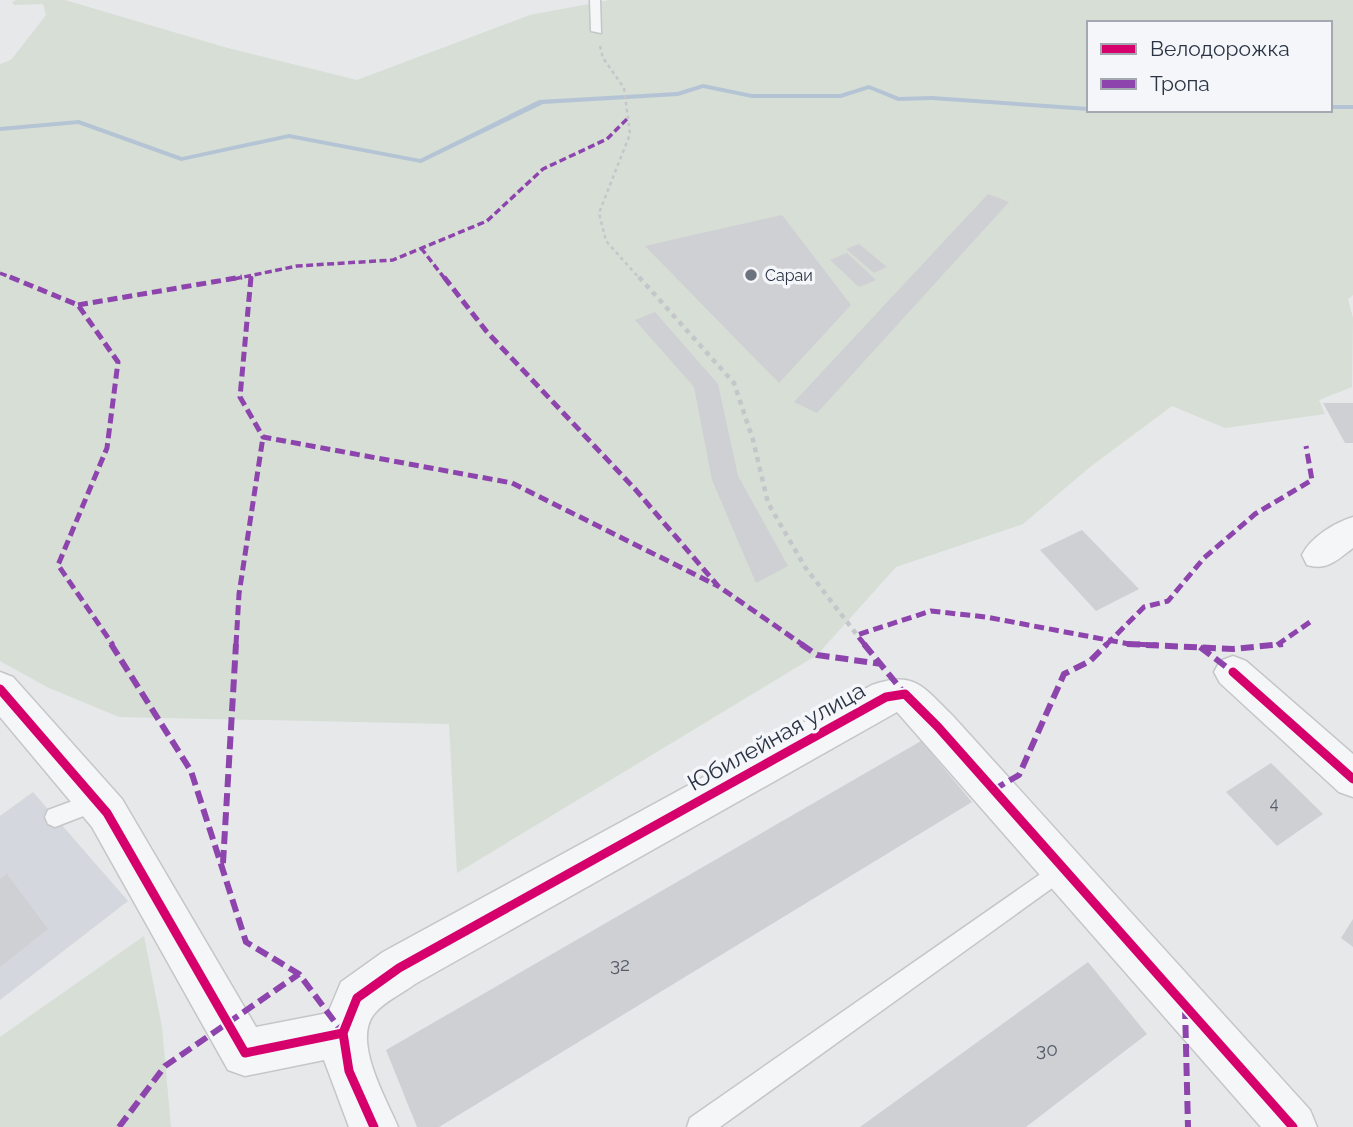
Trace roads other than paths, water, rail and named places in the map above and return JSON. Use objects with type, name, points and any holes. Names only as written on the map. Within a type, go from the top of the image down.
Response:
[{"type":"street","points":[[1320,555],[1353,530]]},
{"type":"street","points":[[1233,672],[1353,779]]},
{"type":"street","points":[[0,689],[97,801],[245,1053],[343,1033],[349,1071],[374,1127]]},
{"type":"street","name":"Юбилейная улица","points":[[343,1033],[358,998],[399,968],[886,697],[905,694],[938,727],[1293,1127]]},
{"type":"lane","points":[[595,0],[597,31]]},
{"type":"lane","points":[[55,817],[97,801]]},
{"type":"lane","points":[[699,1127],[1062,869]]},
{"type":"waterway","points":[[0,129],[79,122],[181,159],[289,136],[421,161],[542,102],[678,94],[703,86],[752,96],[841,96],[869,87],[898,99],[932,98],[1087,109]]},
{"type":"waterway","points":[[1332,107],[1353,107]]},
{"type":"place","name":"Сараи","points":[[751,275]]}]
